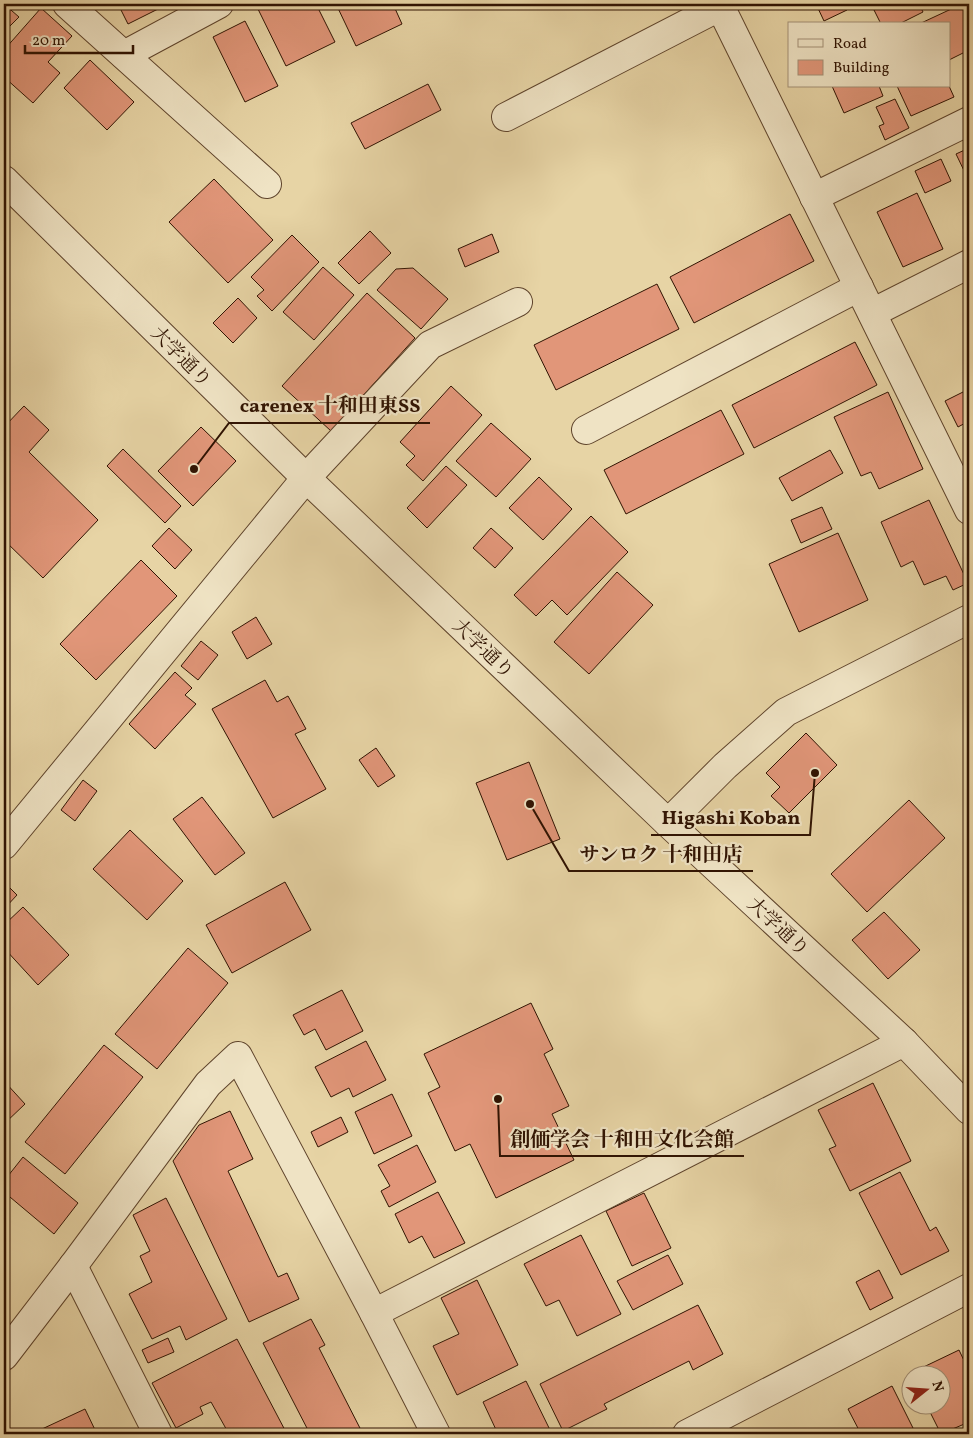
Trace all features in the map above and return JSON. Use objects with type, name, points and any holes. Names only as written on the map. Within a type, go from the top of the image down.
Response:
[{"type":"street","points":[[67,4],[267,184]]},
{"type":"street","points":[[124,55],[219,4]]},
{"type":"street","points":[[506,117],[722,5],[814,197],[969,510]]},
{"type":"street","points":[[814,197],[969,120]]},
{"type":"street","name":"大学通り","points":[[4,180],[306,478],[668,823],[904,1042],[969,1110]]},
{"type":"street","points":[[872,313],[969,264]]},
{"type":"street","points":[[586,430],[859,287]]},
{"type":"street","points":[[4,844],[306,478],[430,345],[518,302]]},
{"type":"street","points":[[668,823],[725,766],[786,712],[969,619]]},
{"type":"street","points":[[374,1313],[904,1042]]},
{"type":"street","points":[[4,1356],[208,1084],[238,1056],[436,1434]]},
{"type":"street","points":[[73,1266],[158,1434]]},
{"type":"street","points":[[687,1434],[969,1288]]},
{"type":"building","points":[[4,4],[19,17],[4,32]]},
{"type":"building","points":[[118,4],[168,4],[128,24]]},
{"type":"building","points":[[263,4],[316,4],[335,42],[286,66],[257,7]]},
{"type":"building","points":[[336,4],[393,4],[402,24],[356,46]]},
{"type":"building","points":[[816,4],[844,4],[847,10],[824,21]]},
{"type":"building","points":[[871,4],[919,4],[923,12],[903,22],[880,22]]},
{"type":"building","points":[[962,4],[969,4],[969,50],[950,60],[950,22],[923,22]]},
{"type":"building","points":[[41,8],[72,36],[48,62],[60,73],[33,103],[4,77],[4,50]]},
{"type":"building","points":[[245,21],[278,86],[245,102],[213,37]]},
{"type":"building","points":[[90,60],[134,102],[107,130],[64,88]]},
{"type":"building","points":[[428,84],[441,110],[365,149],[351,123]]},
{"type":"building","points":[[833,88],[880,88],[883,96],[844,113]]},
{"type":"building","points":[[898,88],[950,88],[954,97],[911,116]]},
{"type":"building","points":[[895,99],[909,128],[885,140],[879,126],[884,124],[876,107]]},
{"type":"building","points":[[969,148],[969,181],[956,154]]},
{"type":"building","points":[[941,159],[951,181],[925,193],[915,171]]},
{"type":"building","points":[[214,179],[273,240],[228,283],[169,222]]},
{"type":"building","points":[[917,193],[943,249],[903,267],[877,212]]},
{"type":"building","points":[[790,214],[814,261],[694,323],[670,277]]},
{"type":"building","points":[[370,231],[391,253],[359,284],[338,263]]},
{"type":"building","points":[[492,234],[499,252],[465,267],[458,249]]},
{"type":"building","points":[[292,235],[319,262],[272,311],[257,296],[264,290],[251,277]]},
{"type":"building","points":[[323,267],[354,295],[314,340],[283,312]]},
{"type":"building","points":[[413,268],[448,299],[421,329],[377,290],[396,269]]},
{"type":"building","points":[[657,284],[679,329],[556,390],[534,345]]},
{"type":"building","points":[[367,293],[415,338],[331,431],[282,386]]},
{"type":"building","points":[[238,298],[257,318],[233,343],[213,323]]},
{"type":"building","points":[[855,342],[877,385],[754,448],[732,405]]},
{"type":"building","points":[[451,386],[482,415],[423,481],[406,465],[415,456],[400,442]]},
{"type":"building","points":[[969,389],[969,421],[958,427],[945,401]]},
{"type":"building","points":[[888,392],[923,469],[879,489],[871,472],[861,476],[834,417]]},
{"type":"building","points":[[24,406],[49,430],[29,452],[98,520],[43,578],[4,540],[4,427]]},
{"type":"building","points":[[721,410],[744,454],[626,514],[604,470]]},
{"type":"building","points":[[491,423],[531,459],[496,497],[456,461]]},
{"type":"building","points":[[201,427],[236,461],[193,506],[158,471]]},
{"type":"building","points":[[123,449],[181,506],[165,523],[107,466]]},
{"type":"building","points":[[830,450],[843,473],[792,501],[779,478]]},
{"type":"building","points":[[446,466],[467,485],[427,528],[407,508]]},
{"type":"building","points":[[539,477],[572,509],[543,540],[509,508]]},
{"type":"building","points":[[929,500],[968,583],[953,590],[946,576],[924,585],[913,561],[901,567],[881,522]]},
{"type":"building","points":[[822,507],[832,529],[801,543],[791,520]]},
{"type":"building","points":[[591,516],[628,552],[567,615],[552,600],[536,616],[514,595]]},
{"type":"building","points":[[169,528],[192,550],[175,569],[152,546]]},
{"type":"building","points":[[491,528],[513,548],[495,568],[473,548]]},
{"type":"building","points":[[838,533],[868,600],[799,632],[769,564]]},
{"type":"building","points":[[141,560],[177,596],[96,680],[60,644]]},
{"type":"building","points":[[617,572],[653,605],[589,674],[554,642]]},
{"type":"building","points":[[256,617],[272,644],[247,659],[232,632]]},
{"type":"building","points":[[201,641],[218,655],[198,680],[181,666]]},
{"type":"building","points":[[175,672],[192,688],[185,695],[196,704],[155,749],[129,724]]},
{"type":"building","points":[[265,680],[277,702],[288,696],[306,729],[295,734],[326,789],[273,818],[212,709]]},
{"type":"building","points":[[806,733],[837,765],[789,813],[771,796],[780,787],[766,773]]},
{"type":"building","points":[[376,748],[395,776],[378,787],[359,760]]},
{"type":"building","points":[[529,762],[560,839],[507,860],[476,783]]},
{"type":"building","points":[[83,780],[97,791],[75,821],[61,810]]},
{"type":"building","points":[[202,797],[245,853],[215,875],[173,819]]},
{"type":"building","points":[[909,800],[945,838],[867,912],[831,874]]},
{"type":"building","points":[[130,830],[183,881],[147,920],[93,869]]},
{"type":"building","points":[[4,882],[17,895],[4,909]]},
{"type":"building","points":[[285,882],[311,930],[232,973],[206,925]]},
{"type":"building","points":[[23,907],[69,955],[38,985],[4,948],[4,925]]},
{"type":"building","points":[[884,912],[920,950],[888,979],[852,940]]},
{"type":"building","points":[[188,948],[228,983],[157,1069],[115,1034]]},
{"type":"building","points":[[342,990],[363,1031],[326,1050],[315,1029],[304,1035],[293,1015]]},
{"type":"building","points":[[531,1003],[553,1049],[544,1054],[569,1106],[552,1114],[574,1160],[496,1198],[470,1144],[455,1151],[428,1093],[440,1087],[424,1054]]},
{"type":"building","points":[[366,1041],[386,1080],[353,1097],[349,1088],[331,1097],[315,1067]]},
{"type":"building","points":[[104,1045],[143,1077],[65,1174],[25,1142]]},
{"type":"building","points":[[4,1081],[25,1104],[4,1124]]},
{"type":"building","points":[[873,1083],[911,1161],[850,1191],[829,1149],[836,1146],[818,1110]]},
{"type":"building","points":[[392,1094],[412,1136],[374,1154],[355,1112]]},
{"type":"building","points":[[230,1111],[253,1159],[228,1171],[278,1277],[287,1273],[299,1299],[249,1322],[173,1161],[199,1125]]},
{"type":"building","points":[[341,1117],[348,1132],[318,1147],[311,1132]]},
{"type":"building","points":[[417,1145],[436,1182],[389,1207],[381,1191],[390,1186],[378,1165]]},
{"type":"building","points":[[23,1157],[78,1203],[54,1234],[4,1192],[4,1181]]},
{"type":"building","points":[[900,1172],[930,1231],[936,1227],[949,1251],[901,1275],[859,1193]]},
{"type":"building","points":[[438,1192],[465,1243],[434,1258],[422,1236],[409,1243],[395,1214]]},
{"type":"building","points":[[644,1193],[671,1248],[632,1266],[606,1211]]},
{"type":"building","points":[[166,1198],[227,1319],[186,1340],[180,1326],[152,1339],[129,1294],[152,1282],[140,1256],[150,1251],[133,1215]]},
{"type":"building","points":[[581,1235],[621,1314],[577,1336],[559,1300],[546,1306],[524,1264]]},
{"type":"building","points":[[668,1255],[683,1284],[633,1310],[617,1281]]},
{"type":"building","points":[[879,1270],[893,1298],[870,1310],[856,1282]]},
{"type":"building","points":[[477,1280],[518,1365],[457,1395],[433,1346],[459,1334],[441,1298]]},
{"type":"building","points":[[698,1305],[723,1354],[693,1370],[689,1361],[604,1404],[607,1409],[563,1431],[540,1384]]},
{"type":"building","points":[[311,1319],[325,1345],[319,1348],[363,1434],[310,1434],[263,1343]]},
{"type":"building","points":[[168,1338],[174,1352],[148,1363],[142,1350]]},
{"type":"building","points":[[237,1339],[287,1434],[229,1434],[211,1402],[200,1407],[203,1414],[176,1428],[152,1383]]},
{"type":"building","points":[[959,1350],[969,1371],[969,1422],[941,1434],[932,1416],[950,1416],[950,1366],[926,1366]]},
{"type":"building","points":[[526,1381],[552,1434],[498,1434],[483,1402]]},
{"type":"building","points":[[892,1386],[900,1402],[900,1416],[907,1416],[916,1434],[861,1434],[848,1409]]},
{"type":"building","points":[[85,1409],[97,1434],[44,1434],[42,1429]]},
{"type":"place","name":"carenex 十和田東SS","points":[[194,469]]},
{"type":"place","name":"Higashi Koban","points":[[815,773]]},
{"type":"place","name":"サンロク 十和田店","points":[[530,804]]},
{"type":"place","name":"創価学会 十和田文化会館","points":[[498,1099]]}]
